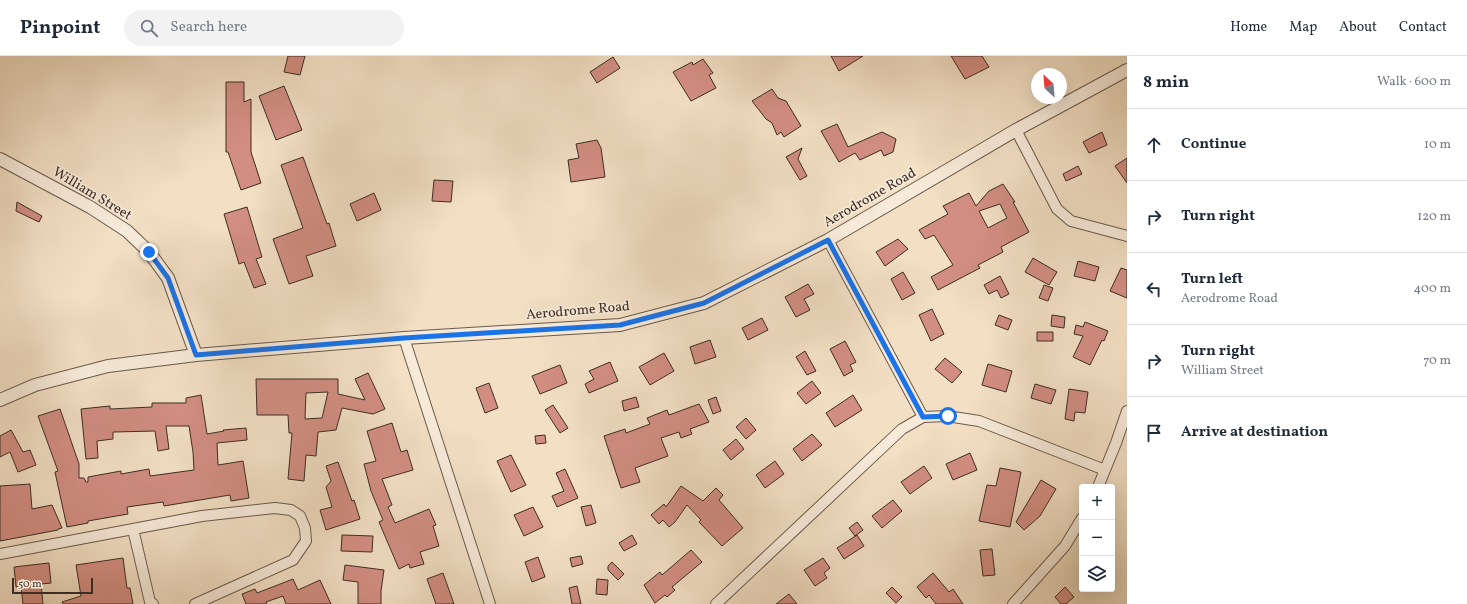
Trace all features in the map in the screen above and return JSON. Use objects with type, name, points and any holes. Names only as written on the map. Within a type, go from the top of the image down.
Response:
[{"type":"street","name":"Aerodrome Road","points":[[0,400],[35,385],[108,366],[196,355],[404,338],[620,325],[704,303],[828,240],[1016,130],[1127,70]]},
{"type":"street","points":[[1016,130],[1057,209],[1071,221],[1127,236]]},
{"type":"street","name":"William Street","points":[[0,159],[90,207],[127,231],[149,252],[168,278],[196,355]]},
{"type":"street","points":[[828,240],[923,417]]},
{"type":"street","points":[[404,338],[490,604]]},
{"type":"street","points":[[1099,484],[1127,411]]},
{"type":"street","points":[[716,604],[902,429],[923,417],[948,416],[980,421],[1105,470]]},
{"type":"street","points":[[0,554],[202,516],[275,508],[291,510],[300,516],[305,528],[306,541],[293,560],[195,604]]},
{"type":"street","points":[[1013,604],[1065,546],[1081,520]]},
{"type":"street","points":[[133,529],[150,602],[153,604]]},
{"type":"building","points":[[288,56],[305,56],[300,75],[284,72]]},
{"type":"building","points":[[831,56],[863,56],[839,71]]},
{"type":"building","points":[[951,56],[982,56],[989,67],[965,79]]},
{"type":"building","points":[[613,57],[620,68],[597,83],[590,72]]},
{"type":"building","points":[[703,59],[713,73],[709,75],[716,88],[691,101],[673,72],[692,62],[693,65]]},
{"type":"building","points":[[226,82],[244,82],[244,102],[251,99],[251,152],[261,183],[241,190],[228,152],[226,152]]},
{"type":"building","points":[[284,86],[302,130],[276,140],[259,96]]},
{"type":"building","points":[[772,89],[778,98],[786,101],[801,126],[784,137],[781,132],[777,135],[772,123],[766,119],[752,101]]},
{"type":"building","points":[[837,124],[848,147],[882,132],[896,139],[893,152],[884,156],[881,150],[860,160],[855,153],[839,162],[821,131]]},
{"type":"building","points":[[1102,132],[1107,145],[1089,153],[1083,142]]},
{"type":"building","points":[[597,140],[601,148],[605,177],[571,182],[568,160],[579,158],[576,144]]},
{"type":"building","points":[[802,148],[798,159],[807,176],[800,180],[786,157]]},
{"type":"building","points":[[303,157],[327,224],[329,223],[336,246],[306,256],[313,276],[289,284],[273,239],[303,228],[281,165]]},
{"type":"building","points":[[1127,158],[1127,183],[1115,166]]},
{"type":"building","points":[[1078,166],[1082,174],[1066,181],[1063,174]]},
{"type":"building","points":[[434,180],[453,181],[451,202],[432,201]]},
{"type":"building","points":[[1003,184],[1015,202],[1013,202],[1029,232],[1001,247],[1003,252],[978,265],[980,268],[938,290],[931,277],[953,265],[934,235],[925,239],[919,230],[948,214],[943,206],[969,193],[976,206],[989,191]],"holes":[[[1000,204],[1007,218],[988,228],[979,211]]]},
{"type":"building","points":[[374,193],[381,210],[357,221],[350,204]]},
{"type":"building","points":[[17,202],[42,216],[39,222],[16,211]]},
{"type":"building","points":[[247,207],[262,257],[256,259],[266,284],[254,288],[244,262],[239,264],[224,214]]},
{"type":"building","points":[[898,239],[908,249],[885,266],[876,252]]},
{"type":"building","points":[[1033,258],[1057,272],[1049,285],[1025,272]]},
{"type":"building","points":[[1078,261],[1099,267],[1095,281],[1074,276]]},
{"type":"building","points":[[1121,268],[1127,270],[1127,298],[1110,291]]},
{"type":"building","points":[[903,272],[915,293],[902,300],[891,279]]},
{"type":"building","points":[[1000,276],[1009,294],[1001,298],[997,290],[989,294],[984,285]]},
{"type":"building","points":[[808,284],[814,294],[804,299],[810,310],[796,317],[785,297]]},
{"type":"building","points":[[1044,285],[1053,288],[1048,301],[1039,298]]},
{"type":"building","points":[[932,309],[944,334],[931,341],[919,315]]},
{"type":"building","points":[[999,315],[1012,320],[1008,330],[995,325]]},
{"type":"building","points":[[1052,315],[1065,317],[1064,328],[1051,326]]},
{"type":"building","points":[[762,318],[768,330],[748,340],[742,328]]},
{"type":"building","points":[[1085,322],[1108,331],[1090,365],[1073,357],[1083,336],[1074,334],[1076,325],[1083,327]]},
{"type":"building","points":[[1037,332],[1053,332],[1053,341],[1037,341]]},
{"type":"building","points":[[710,340],[716,357],[695,364],[690,347]]},
{"type":"building","points":[[845,341],[856,362],[850,365],[853,371],[844,376],[830,349]]},
{"type":"building","points":[[805,351],[816,371],[807,375],[796,357]]},
{"type":"building","points":[[664,353],[674,371],[650,385],[639,367]]},
{"type":"building","points":[[945,358],[962,372],[952,383],[935,369]]},
{"type":"building","points":[[610,362],[618,381],[589,393],[585,384],[594,379],[589,371]]},
{"type":"building","points":[[988,364],[1012,371],[1006,392],[982,385]]},
{"type":"building","points":[[560,365],[567,383],[540,394],[532,376]]},
{"type":"building","points":[[368,373],[385,409],[373,414],[342,408],[336,430],[318,432],[316,456],[306,455],[304,481],[288,479],[292,433],[289,433],[288,415],[257,415],[256,379],[338,379],[338,394],[365,400],[355,379]],"holes":[[[328,392],[322,418],[305,419],[306,393]]]},
{"type":"building","points":[[812,381],[821,393],[806,404],[797,393]]},
{"type":"building","points":[[489,383],[498,408],[485,413],[476,388]]},
{"type":"building","points":[[1035,384],[1056,390],[1051,404],[1031,398]]},
{"type":"building","points":[[1069,389],[1088,392],[1085,413],[1075,412],[1074,421],[1065,419]]},
{"type":"building","points":[[201,395],[207,434],[224,431],[223,430],[246,428],[247,440],[217,443],[218,465],[243,461],[249,498],[231,501],[230,495],[164,506],[163,502],[127,507],[128,514],[88,521],[88,523],[67,527],[55,472],[58,471],[38,416],[60,409],[79,464],[79,478],[84,478],[86,482],[88,482],[88,477],[121,471],[121,474],[149,469],[150,476],[194,470],[189,426],[166,426],[169,449],[158,451],[155,431],[113,432],[113,439],[97,441],[98,458],[86,459],[81,409],[110,406],[110,409],[152,407],[152,403],[186,403],[186,398]]},
{"type":"building","points":[[853,395],[862,410],[835,427],[826,413]]},
{"type":"building","points":[[636,397],[639,407],[624,411],[622,401]]},
{"type":"building","points":[[716,397],[721,411],[713,414],[708,400]]},
{"type":"building","points":[[699,404],[709,422],[690,429],[692,434],[681,438],[679,432],[661,438],[668,456],[635,468],[640,482],[621,488],[604,436],[625,429],[626,433],[650,424],[647,418],[667,410],[669,415]]},
{"type":"building","points":[[553,405],[568,428],[560,433],[545,410]]},
{"type":"building","points":[[746,418],[756,430],[746,439],[736,427]]},
{"type":"building","points":[[392,423],[401,452],[407,450],[413,470],[382,479],[392,505],[388,507],[395,523],[429,509],[436,525],[433,526],[439,546],[420,552],[424,564],[410,568],[409,564],[399,569],[379,522],[383,520],[371,491],[364,464],[376,461],[367,431]]},
{"type":"building","points":[[11,430],[23,452],[30,450],[36,465],[18,472],[10,452],[0,457],[0,436]]},
{"type":"building","points":[[812,434],[822,445],[802,461],[793,449]]},
{"type":"building","points":[[545,435],[546,443],[536,444],[535,436]]},
{"type":"building","points":[[736,439],[744,449],[731,460],[723,450]]},
{"type":"building","points":[[970,453],[977,470],[953,480],[946,464]]},
{"type":"building","points":[[511,455],[526,485],[511,492],[497,461]]},
{"type":"building","points":[[775,461],[784,474],[765,488],[756,475]]},
{"type":"building","points":[[338,462],[352,501],[354,500],[360,519],[326,530],[320,510],[332,507],[326,487],[331,481],[326,466]]},
{"type":"building","points":[[924,466],[932,478],[910,494],[901,482]]},
{"type":"building","points":[[1000,468],[1021,472],[1010,527],[979,521],[987,485],[996,486]]},
{"type":"building","points":[[565,469],[578,498],[557,507],[552,496],[564,491],[556,473]]},
{"type":"building","points":[[1041,480],[1056,489],[1040,516],[1024,530],[1016,522]]},
{"type":"building","points":[[30,484],[32,509],[52,505],[62,528],[0,541],[0,486]]},
{"type":"building","points":[[681,486],[703,501],[716,488],[723,495],[719,500],[743,528],[722,546],[699,522],[701,520],[687,505],[675,522],[669,527],[663,520],[659,524],[651,515],[664,504],[666,507]]},
{"type":"building","points":[[893,500],[902,511],[882,528],[872,516]]},
{"type":"building","points":[[591,505],[596,523],[586,526],[581,507]]},
{"type":"building","points":[[533,507],[543,527],[524,536],[514,515]]},
{"type":"building","points":[[857,522],[863,530],[855,536],[849,528]]},
{"type":"building","points":[[342,535],[373,536],[372,552],[341,551]]},
{"type":"building","points":[[632,535],[637,544],[624,551],[619,543]]},
{"type":"building","points":[[857,535],[864,546],[844,559],[837,548]]},
{"type":"building","points":[[992,549],[995,575],[983,576],[980,550]]},
{"type":"building","points":[[691,550],[702,562],[672,587],[675,590],[667,597],[665,595],[655,603],[644,585],[660,572],[662,575]]},
{"type":"building","points":[[581,556],[583,564],[572,567],[570,558]]},
{"type":"building","points":[[538,557],[545,577],[532,582],[525,562]]},
{"type":"building","points":[[123,558],[127,588],[130,588],[133,604],[63,604],[62,602],[81,596],[76,565]]},
{"type":"building","points":[[823,558],[830,568],[824,573],[827,578],[815,586],[804,570]]},
{"type":"building","points":[[612,562],[624,574],[618,580],[608,570],[608,566]]},
{"type":"building","points":[[49,563],[51,583],[41,584],[43,604],[23,604],[21,586],[16,587],[14,567]]},
{"type":"building","points":[[345,565],[384,570],[381,604],[358,604],[358,582],[343,580]]},
{"type":"building","points":[[443,573],[454,604],[436,604],[427,579]]},
{"type":"building","points":[[933,573],[949,592],[953,589],[963,604],[936,604],[929,595],[926,598],[917,587]]},
{"type":"building","points":[[293,579],[298,590],[320,580],[331,604],[286,604],[283,596],[266,602],[267,604],[246,604],[242,594],[255,589],[257,593]]},
{"type":"building","points":[[597,579],[608,580],[607,595],[596,594]]},
{"type":"building","points":[[577,586],[581,604],[572,604],[569,588]]},
{"type":"building","points":[[892,587],[902,597],[896,603],[886,593]]},
{"type":"building","points":[[1065,587],[1074,597],[1066,604],[1061,604],[1055,597]]},
{"type":"building","points":[[789,594],[797,604],[776,604]]},
{"type":"route","points":[[149,252],[168,278],[196,355],[404,338],[620,325],[704,303],[828,240],[923,417],[948,416]]}]
